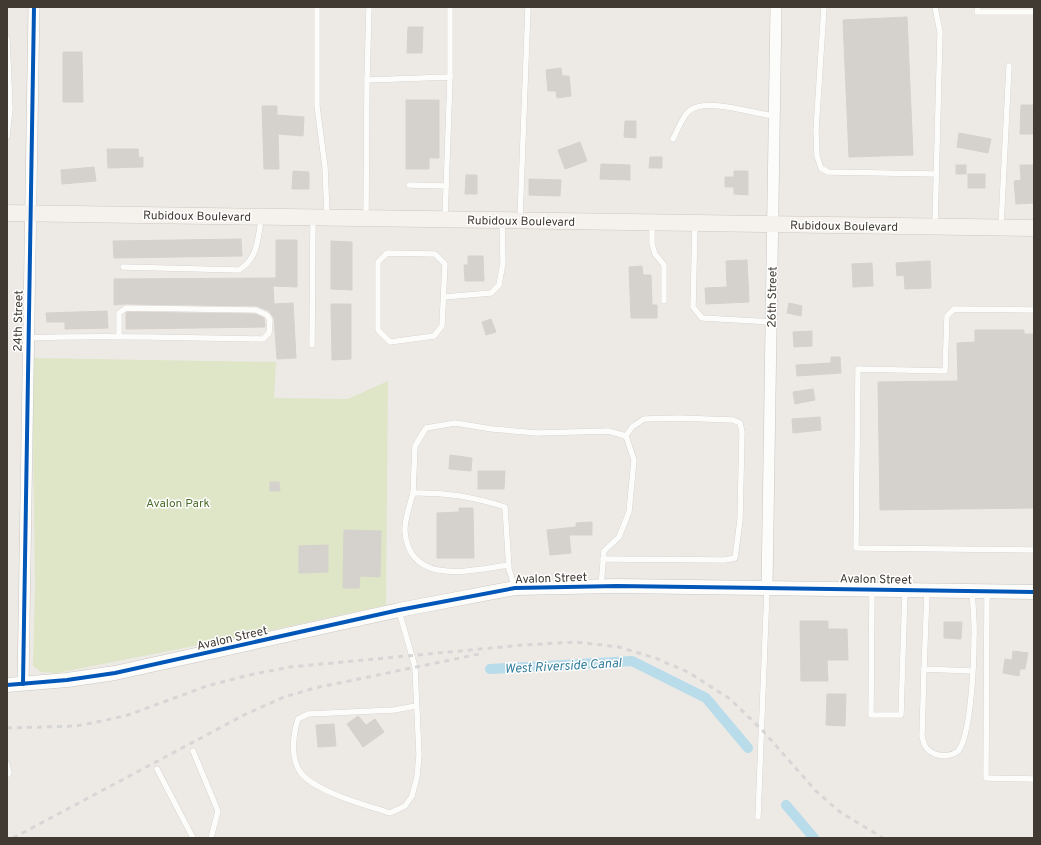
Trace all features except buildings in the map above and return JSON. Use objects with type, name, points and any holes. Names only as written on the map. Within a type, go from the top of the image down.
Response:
[{"type":"main road","name":"Rubidoux Boulevard","points":[[7,213],[1034,228]]},
{"type":"street","name":"24th Street","points":[[23,684],[34,7]]},
{"type":"street","name":"26th Street","points":[[767,588],[776,7]]},
{"type":"street","name":"Avalon Street","points":[[7,685],[68,680],[115,673],[399,610],[515,588],[767,588],[1034,592]]},
{"type":"lane","points":[[312,345],[320,218],[325,167],[317,106],[317,7]]},
{"type":"lane","points":[[366,218],[365,202],[369,7]]},
{"type":"lane","points":[[445,220],[450,77],[450,7]]},
{"type":"lane","points":[[520,221],[528,7]]},
{"type":"lane","points":[[824,7],[816,130],[816,156],[821,168],[828,172],[936,174]]},
{"type":"lane","points":[[935,7],[940,32],[935,227]]},
{"type":"lane","points":[[978,7],[977,12],[1034,12]]},
{"type":"lane","points":[[7,39],[10,108],[7,137]]},
{"type":"lane","points":[[1000,228],[1009,66]]},
{"type":"lane","points":[[367,80],[450,77]]},
{"type":"lane","points":[[673,139],[688,111],[702,105],[724,106],[774,116]]},
{"type":"lane","points":[[409,185],[446,186]]},
{"type":"lane","points":[[123,266],[239,270],[252,259],[256,250],[261,217]]},
{"type":"lane","points":[[444,297],[491,293],[500,285],[503,263],[502,220]]},
{"type":"lane","points":[[652,223],[652,244],[655,254],[664,265],[664,301]]},
{"type":"lane","points":[[695,224],[693,307],[702,318],[771,322]]},
{"type":"lane","points":[[387,253],[435,254],[445,264],[444,297],[442,326],[434,336],[390,342],[378,330],[378,262],[387,253]]},
{"type":"lane","points":[[28,338],[263,339],[269,333],[270,320],[267,315],[256,310],[126,308],[119,312],[119,338]]},
{"type":"lane","points":[[1034,310],[954,309],[950,311],[947,316],[945,371],[858,369],[856,548],[1034,550]]},
{"type":"lane","points":[[601,587],[603,559],[604,551],[619,537],[629,512],[634,460],[626,436],[632,426],[644,419],[678,418],[733,420],[740,423],[742,432],[740,520],[735,558],[725,560],[603,559]]},
{"type":"lane","points":[[509,565],[450,573],[428,568],[416,561],[408,548],[405,531],[413,493],[414,446],[426,428],[455,423],[492,429],[537,433],[608,431],[626,436]]},
{"type":"lane","points":[[413,493],[441,492],[481,499],[505,507],[509,565],[515,588]]},
{"type":"lane","points":[[758,817],[767,588]]},
{"type":"lane","points":[[872,589],[871,715],[901,715],[905,590]]},
{"type":"lane","points":[[927,590],[923,740],[928,751],[938,755],[952,755],[959,750],[968,720],[974,639],[972,591]]},
{"type":"lane","points":[[987,591],[986,778],[1034,779]]},
{"type":"lane","points":[[399,610],[415,668],[419,755],[417,777],[412,796],[405,806],[390,813],[345,798],[317,785],[301,772],[294,757],[295,728],[298,719],[308,714],[394,710],[416,706]]},
{"type":"lane","points":[[924,669],[972,671]]},
{"type":"lane","points":[[193,751],[218,811],[211,838]]},
{"type":"lane","points":[[7,764],[9,773],[7,775]]},
{"type":"lane","points":[[157,768],[193,838]]},
{"type":"green space","name":"Avalon Park","points":[[32,358],[276,362],[274,398],[348,399],[388,381],[386,605],[245,636],[57,673],[41,672],[33,666],[35,585]]},
{"type":"waterway","name":"West Riverside Canal","points":[[490,669],[632,661],[706,698],[748,748]]},
{"type":"waterway","name":"West Riverside Canal","points":[[786,805],[814,838]]},
{"type":"railway","points":[[7,728],[76,726],[102,721],[128,715],[207,686],[249,675],[290,667],[523,645],[576,642],[619,647],[655,658],[688,672],[730,699],[763,731],[816,791],[840,812],[883,838]]},
{"type":"railway","points":[[13,838],[244,715],[284,697],[315,688],[484,653]]},
{"type":"cycle path","points":[[23,684],[34,7]]},
{"type":"cycle path","points":[[7,685],[67,680],[115,673],[399,610],[515,588],[617,586],[1034,592]]}]
